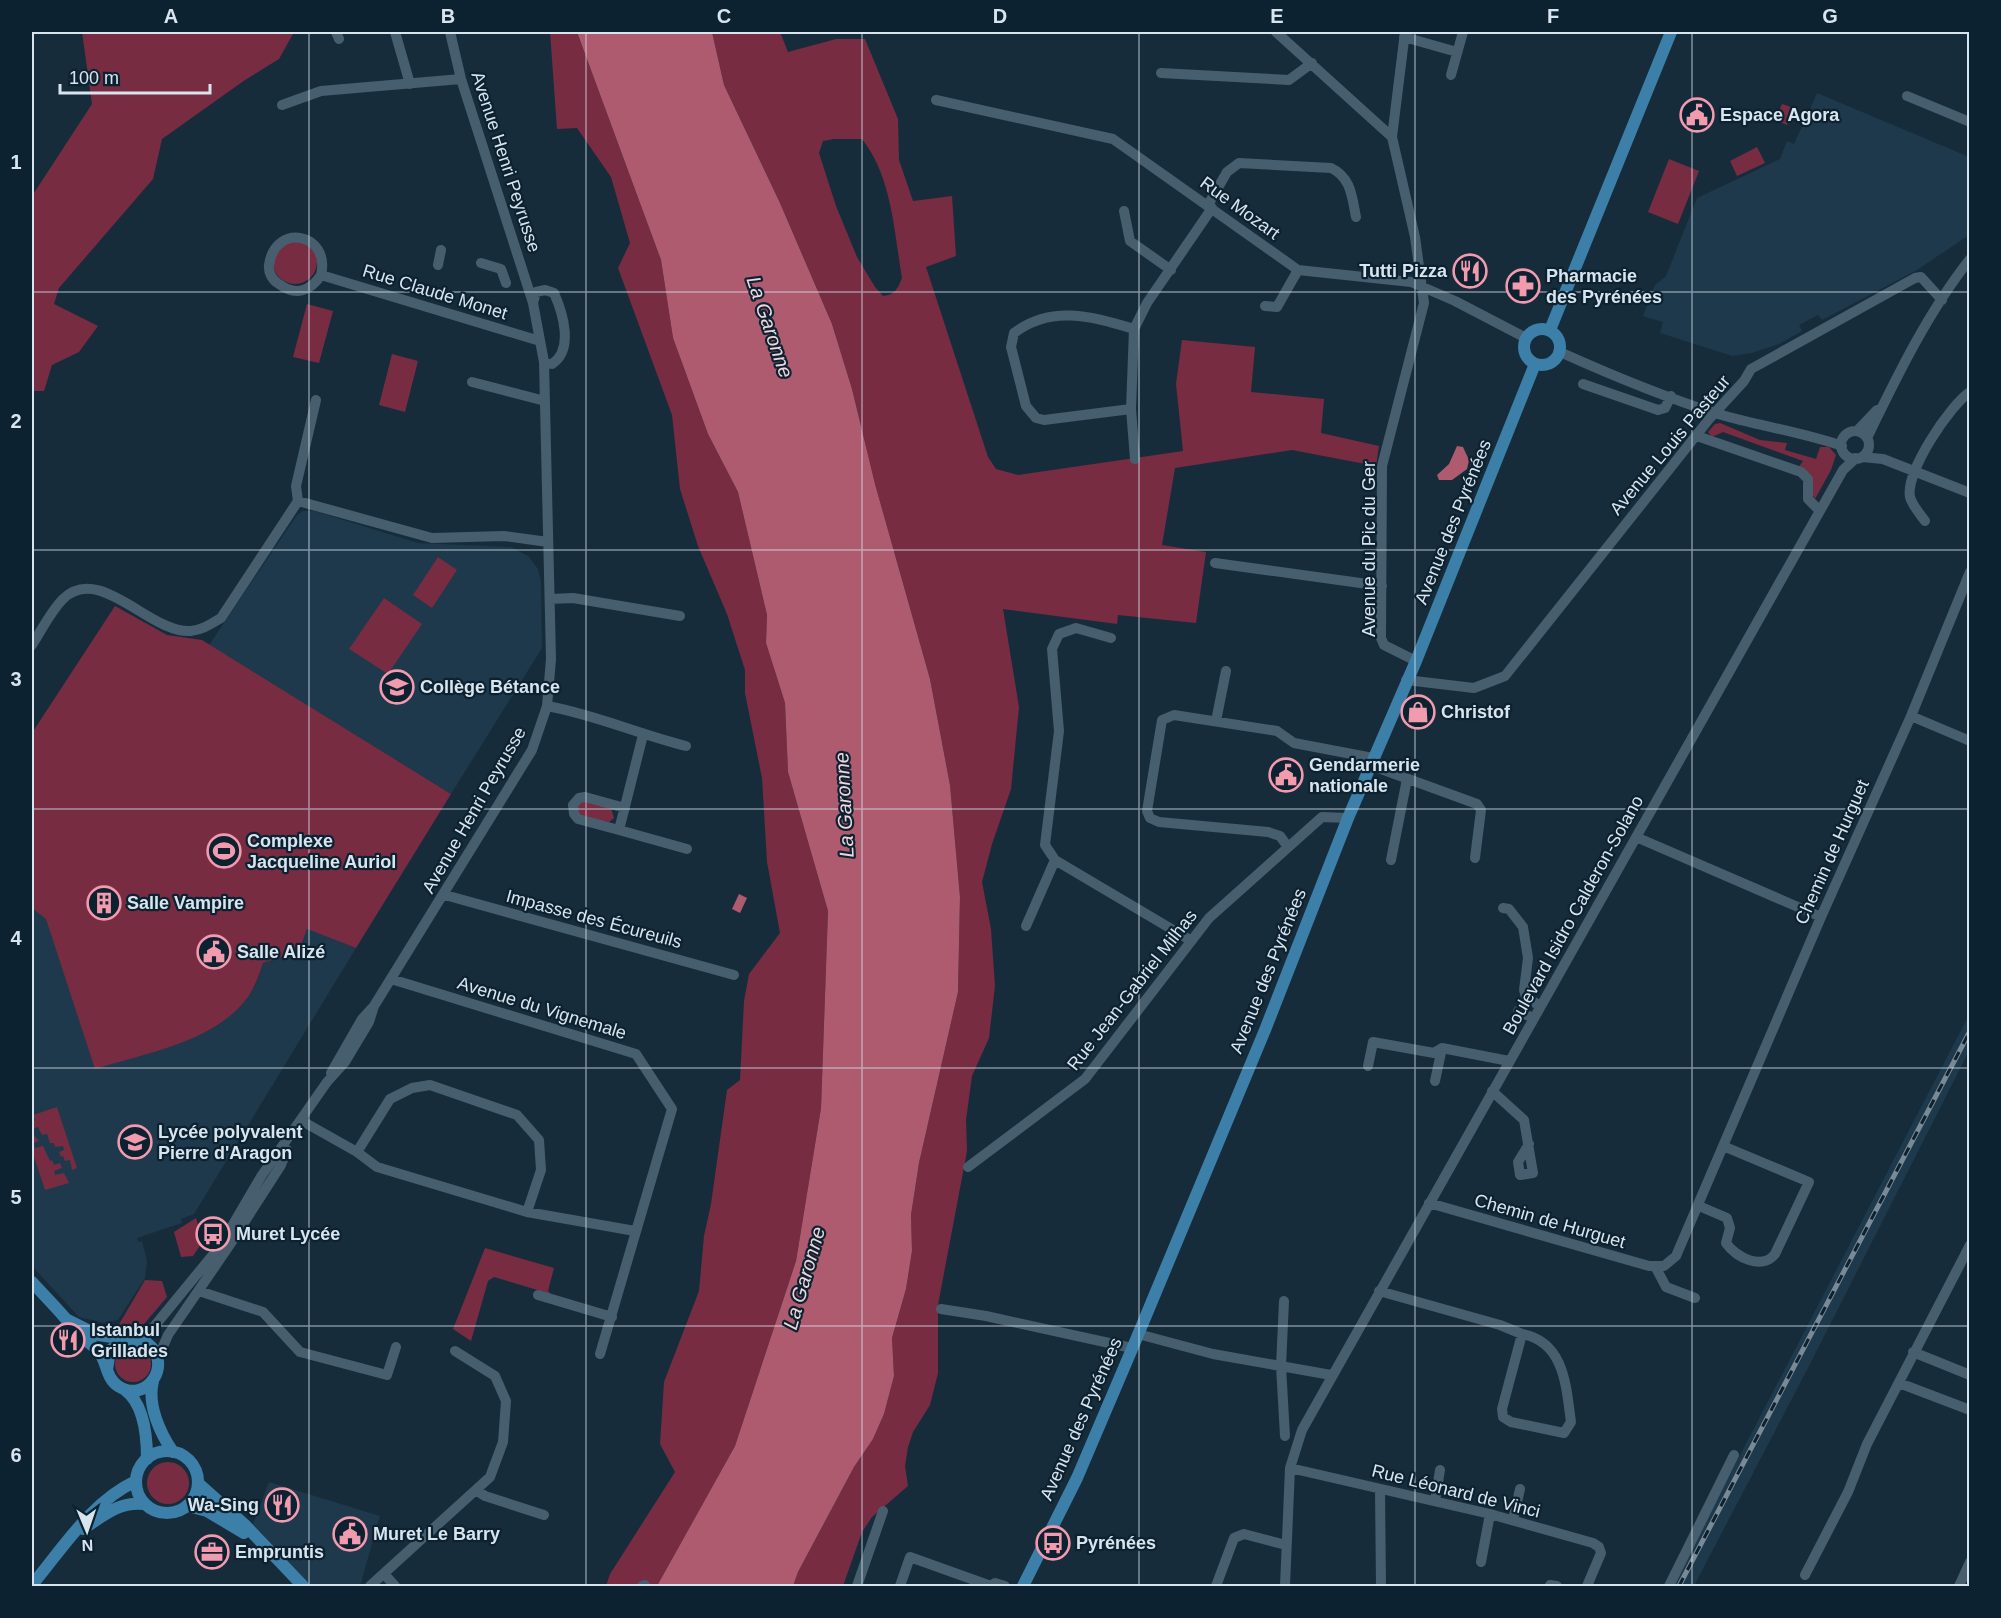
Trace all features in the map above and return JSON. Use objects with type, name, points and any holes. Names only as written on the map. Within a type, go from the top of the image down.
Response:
[{"type":"main road","points":[[1550,330],[1671,32]]},
{"type":"main road","points":[[1550,330],[1559,339],[1560,352],[1554,361],[1545,365],[1535,364],[1527,358],[1524,348],[1526,338],[1532,331],[1550,330]]},
{"type":"main road","name":"Avenue des Pyrénées","points":[[1023,1587],[1077,1478],[1138,1334],[1265,1030],[1348,818],[1416,661],[1535,364]]},
{"type":"main road","points":[[32,1282],[68,1320],[75,1332],[101,1354],[113,1382],[131,1395],[138,1407],[147,1441],[147,1459]]},
{"type":"main road","points":[[68,1320],[98,1335],[143,1341],[153,1347],[158,1358],[158,1372],[153,1381],[152,1402],[162,1437],[173,1452],[192,1463],[198,1484],[261,1541],[303,1587]]},
{"type":"main road","points":[[107,1370],[111,1350],[127,1339]]},
{"type":"main road","points":[[125,1390],[139,1390],[153,1381]]},
{"type":"main road","points":[[173,1452],[161,1452],[147,1459],[140,1467],[136,1481],[139,1496],[144,1504],[154,1511],[169,1514],[189,1506],[207,1511],[261,1541]]},
{"type":"main road","points":[[32,1585],[106,1497],[136,1481]]},
{"type":"main road","points":[[189,1506],[198,1484]]},
{"type":"main road","points":[[76,1532],[112,1509],[125,1504],[144,1504]]},
{"type":"street","points":[[394,32],[410,84]]},
{"type":"street","name":"Avenue Henri Peyrusse","points":[[143,1341],[221,1245],[262,1175],[327,1082],[338,1058],[362,1019],[374,1006],[445,895],[532,750],[547,706],[551,659],[544,362],[533,303],[461,79],[450,32]]},
{"type":"street","points":[[1276,32],[1392,137]]},
{"type":"street","points":[[1451,75],[1463,32]]},
{"type":"street","points":[[1405,34],[1457,52]]},
{"type":"street","name":"Avenue du Pic du Ger","points":[[1405,34],[1392,137],[1415,237],[1424,288],[1424,303],[1382,466],[1381,638],[1384,645],[1416,661]]},
{"type":"street","points":[[1161,73],[1289,80],[1312,63]]},
{"type":"street","points":[[282,105],[321,91],[461,79]]},
{"type":"street","points":[[1906,96],[1970,122]]},
{"type":"street","name":"Rue Mozart","points":[[936,100],[1113,139],[1298,270]]},
{"type":"street","points":[[1136,459],[1131,409],[1134,329],[1147,303],[1171,270],[1210,206],[1227,172],[1239,163],[1331,168],[1343,173],[1350,188],[1356,217]]},
{"type":"street","points":[[1124,211],[1130,241],[1171,270]]},
{"type":"street","points":[[302,237],[317,246],[324,263],[321,275],[314,285],[304,291],[288,291],[274,281],[268,268],[272,250],[285,239],[302,237]]},
{"type":"street","points":[[438,265],[441,250]]},
{"type":"street","points":[[1850,450],[1868,442],[1883,404],[1942,300],[1970,259]]},
{"type":"street","points":[[481,263],[501,269],[503,284],[526,279]]},
{"type":"street","points":[[1265,306],[1277,306],[1298,270],[1397,279],[1411,282],[1455,301],[1526,338]]},
{"type":"street","name":"Rue Claude Monet","points":[[321,275],[540,341]]},
{"type":"street","name":"Avenue Louis Pasteur","points":[[1406,680],[1474,688],[1505,676],[1715,413],[1744,381],[1751,369],[1915,278],[1921,277],[1925,280],[1942,300]]},
{"type":"street","points":[[533,303],[536,292],[545,290],[554,293],[562,319],[564,348],[560,359],[552,364],[544,362]]},
{"type":"street","points":[[1131,409],[1044,420],[1036,418],[1026,406],[1011,347],[1014,333],[1029,322],[1066,316],[1085,315],[1134,329]]},
{"type":"street","points":[[1560,352],[1715,413],[1765,428],[1821,438],[1970,493]]},
{"type":"street","points":[[472,382],[545,401]]},
{"type":"street","points":[[1583,384],[1658,410],[1665,408],[1671,396]]},
{"type":"street","points":[[1925,521],[1910,498],[1910,481],[1948,417],[1970,392]]},
{"type":"street","points":[[32,645],[63,599],[80,590],[95,589],[108,593],[165,627],[191,631],[220,618],[298,501],[296,486],[316,400]]},
{"type":"street","points":[[1850,450],[1857,432],[1883,404]]},
{"type":"street","points":[[1857,432],[1883,459]]},
{"type":"street","points":[[1697,436],[1801,472],[1808,479],[1808,499],[1820,510]]},
{"type":"street","name":"Boulevard Isidro Calderon-Solano","points":[[1285,1587],[1290,1468],[1302,1430],[1843,470],[1850,450]]},
{"type":"street","points":[[298,501],[432,538],[504,536],[548,542]]},
{"type":"street","points":[[1215,563],[1382,586]]},
{"type":"street","name":"Chemin de Hurguet","points":[[1428,1203],[1659,1266],[1676,1256],[1821,917],[1911,716],[1970,572]]},
{"type":"street","points":[[550,598],[573,598],[680,616]]},
{"type":"street","points":[[1111,638],[1076,628],[1059,634],[1052,649],[1059,731],[1045,845],[1055,860],[1190,940]]},
{"type":"street","points":[[1216,721],[1226,671]]},
{"type":"street","points":[[547,706],[616,722],[643,735],[686,747]]},
{"type":"street","points":[[1288,847],[1280,836],[1274,833],[1160,822],[1148,815],[1162,720],[1174,715],[1277,731],[1294,743],[1372,762],[1407,779],[1480,807],[1475,858]]},
{"type":"street","points":[[1911,716],[1970,741]]},
{"type":"street","points":[[619,830],[643,735]]},
{"type":"street","points":[[1391,860],[1407,779]]},
{"type":"street","points":[[625,808],[585,797],[579,798],[573,805],[574,814],[578,819],[687,849]]},
{"type":"street","name":"Rue Jean-Gabriel Milhas","points":[[968,1167],[1085,1079],[1209,918],[1322,817],[1348,818]]},
{"type":"street","points":[[1636,837],[1821,917]]},
{"type":"street","points":[[1026,926],[1055,860]]},
{"type":"street","name":"Impasse des Écureuils","points":[[445,895],[734,975]]},
{"type":"street","points":[[1503,908],[1509,909],[1523,927],[1528,958],[1524,990],[1526,997],[1540,1006]]},
{"type":"street","name":"Avenue du Vignemale","points":[[391,979],[636,1054],[672,1109],[634,1231],[600,1354]]},
{"type":"street","points":[[1518,1011],[1533,1018]]},
{"type":"street","points":[[1368,1066],[1373,1042],[1434,1053],[1442,1048],[1509,1061]]},
{"type":"street","points":[[1435,1081],[1442,1048]]},
{"type":"street","points":[[357,1152],[390,1099],[412,1088],[430,1085],[518,1115],[539,1140],[541,1170],[526,1212]]},
{"type":"street","points":[[1492,1091],[1524,1120],[1529,1144]]},
{"type":"street","points":[[299,1125],[357,1152],[377,1167],[526,1212],[634,1231]]},
{"type":"street","name":"Avenue Henri Peyrusse","points":[[158,1358],[168,1335],[281,1165],[299,1125]]},
{"type":"street","points":[[1699,1206],[1727,1218],[1730,1228],[1726,1243],[1733,1253],[1761,1263],[1770,1260],[1775,1254],[1809,1182],[1723,1146]]},
{"type":"street","points":[[1805,1575],[1848,1492],[1867,1444],[1913,1352],[1970,1245]]},
{"type":"street","points":[[1659,1266],[1666,1287],[1695,1298]]},
{"type":"street","points":[[199,1291],[263,1312],[300,1353],[387,1375],[396,1347]]},
{"type":"street","points":[[1379,1291],[1500,1324],[1545,1344],[1560,1362],[1571,1422],[1564,1433],[1510,1422],[1503,1417],[1502,1409],[1522,1335]]},
{"type":"street","points":[[538,1294],[612,1317]]},
{"type":"street","points":[[1284,1301],[1281,1366],[1285,1436]]},
{"type":"street","points":[[941,1310],[986,1316],[1132,1348]]},
{"type":"street","points":[[1138,1334],[1214,1354],[1331,1375]]},
{"type":"street","points":[[370,1587],[490,1477],[503,1442],[506,1401],[495,1376],[455,1351]]},
{"type":"street","points":[[1913,1352],[1970,1375]]},
{"type":"street","points":[[1899,1383],[1970,1410]]},
{"type":"street","points":[[1669,1587],[1734,1455]]},
{"type":"street","name":"Rue Léonard de Vinci","points":[[1290,1468],[1490,1514],[1593,1543],[1602,1553],[1587,1587]]},
{"type":"street","points":[[1435,1501],[1440,1470]]},
{"type":"street","points":[[1513,1520],[1520,1489]]},
{"type":"street","points":[[476,1490],[485,1496],[544,1515]]},
{"type":"street","points":[[1380,1490],[1381,1587]]},
{"type":"street","points":[[857,1587],[882,1511]]},
{"type":"street","points":[[1481,1562],[1490,1514]]},
{"type":"street","points":[[1216,1587],[1234,1538],[1244,1534],[1286,1545]]},
{"type":"street","points":[[900,1587],[910,1557],[991,1586],[995,1583],[1005,1587]]},
{"type":"street","points":[[1959,1587],[1970,1562]]},
{"type":"street","points":[[384,1574],[395,1587]]},
{"type":"shaded area","points":[[82,32],[294,32],[279,59],[245,80],[162,139],[153,179],[59,288],[54,304],[98,326],[79,352],[52,365],[44,391],[32,391],[32,196],[92,104]]},
{"type":"shaded area","points":[[550,32],[577,32],[661,260],[673,338],[708,434],[738,492],[767,615],[766,643],[785,703],[788,772],[828,911],[821,1108],[796,1261],[735,1446],[657,1586],[606,1586],[610,1574],[675,1472],[660,1444],[664,1382],[699,1291],[704,1236],[711,1204],[727,1090],[740,1080],[744,1001],[749,974],[780,933],[767,862],[762,778],[745,693],[745,670],[727,614],[698,546],[680,489],[672,415],[618,268],[630,243],[611,177],[577,128],[557,129]]},
{"type":"shaded area","points":[[712,32],[780,32],[788,52],[836,39],[865,39],[898,119],[899,160],[913,201],[952,196],[956,256],[926,267],[988,457],[996,469],[1018,475],[1183,451],[1176,384],[1182,340],[1255,347],[1251,392],[1324,399],[1321,433],[1379,446],[1376,466],[1292,450],[1175,468],[1162,545],[1206,552],[1196,623],[1118,615],[1117,624],[1003,609],[1019,707],[1011,789],[982,882],[991,929],[995,986],[989,1038],[972,1076],[966,1120],[967,1151],[938,1305],[938,1373],[930,1405],[913,1432],[908,1447],[905,1466],[908,1486],[872,1517],[862,1532],[843,1586],[793,1586],[798,1572],[854,1467],[873,1439],[884,1414],[894,1376],[892,1338],[906,1289],[912,1251],[911,1215],[919,1163],[958,992],[960,897],[950,785],[930,679],[875,484],[852,389],[832,324],[780,203],[724,85]],"holes":[[[862,139],[872,154],[886,187],[902,278],[896,290],[883,296],[857,257],[836,206],[819,153],[823,141]]]},
{"type":"shaded area","points":[[1817,93],[1969,157],[1969,235],[1917,270],[1822,320],[1818,315],[1799,325],[1802,331],[1779,344],[1752,353],[1732,356],[1660,333],[1663,322],[1643,316],[1655,285],[1666,276],[1697,198],[1780,159],[1787,141],[1794,144]]},
{"type":"shaded area","points":[[1782,104],[1794,108],[1787,125],[1775,120]]},
{"type":"shaded area","points":[[1757,147],[1765,163],[1737,176],[1730,161]]},
{"type":"shaded area","points":[[1669,159],[1699,171],[1678,224],[1648,212]]},
{"type":"shaded area","points":[[295,240],[310,247],[317,262],[310,277],[295,284],[280,277],[273,262],[280,247]]},
{"type":"shaded area","points":[[307,304],[333,311],[319,363],[293,357]]},
{"type":"shaded area","points":[[392,354],[418,361],[405,412],[379,405]]},
{"type":"shaded area","points":[[1720,423],[1760,440],[1787,443],[1785,450],[1816,459],[1820,447],[1829,447],[1836,455],[1831,470],[1815,499],[1798,468],[1803,461],[1723,432],[1712,437],[1708,432],[1715,424]]},
{"type":"shaded area","name":"Collège Bétance","points":[[303,511],[314,511],[418,543],[511,547],[528,556],[538,569],[541,581],[542,648],[451,794],[209,645],[297,515]]},
{"type":"shaded area","points":[[438,557],[457,570],[432,608],[413,595]]},
{"type":"shaded area","points":[[384,598],[422,624],[388,674],[349,649]]},
{"type":"shaded area","name":"Complexe Jacqueline Auriol","points":[[115,606],[167,635],[202,640],[451,794],[356,948],[307,929],[299,951],[263,963],[248,997],[217,1025],[178,1044],[95,1069],[46,919],[32,908],[32,733]]},
{"type":"shaded area","points":[[583,801],[611,808],[614,818],[609,822],[583,817],[578,812],[577,805]]},
{"type":"shaded area","name":"Lycée polyvalent Pierre d'Aragon","points":[[32,908],[212,1028],[239,1007],[255,986],[263,963],[299,951],[307,929],[356,948],[194,1214],[181,1219],[182,1223],[137,1238],[138,1242],[142,1241],[147,1261],[145,1278],[118,1320],[104,1323],[79,1317],[32,1266]]},
{"type":"shaded area","points":[[1969,1015],[1969,1051],[1809,1366],[1694,1586],[1672,1586]]},
{"type":"shaded area","points":[[57,1107],[77,1168],[72,1170],[70,1160],[65,1161],[59,1152],[64,1150],[63,1146],[55,1147],[54,1143],[50,1143],[47,1134],[42,1135],[38,1127],[32,1129],[32,1121],[35,1120],[33,1115]]},
{"type":"shaded area","points":[[32,1133],[39,1141],[34,1143],[35,1148],[43,1146],[54,1165],[60,1163],[62,1168],[54,1171],[55,1175],[64,1173],[69,1183],[45,1190],[32,1151]]},
{"type":"shaded area","points":[[196,1218],[203,1241],[193,1256],[181,1257],[174,1232]]},
{"type":"shaded area","points":[[485,1248],[554,1268],[548,1291],[551,1294],[494,1277],[488,1281],[471,1341],[453,1329]]},
{"type":"shaded area","points":[[145,1280],[162,1281],[167,1297],[144,1324],[118,1326]]},
{"type":"shaded area","points":[[133,1346],[145,1352],[151,1364],[145,1376],[133,1382],[121,1376],[115,1364],[121,1352]]},
{"type":"shaded area","points":[[168,1462],[183,1468],[189,1483],[183,1498],[168,1504],[153,1498],[147,1483],[153,1468]]},
{"type":"shaded area","points":[[269,1482],[380,1516],[360,1586],[309,1586],[253,1524]]},
{"type":"water","name":"La Garonne","points":[[577,32],[712,32],[724,85],[780,203],[832,324],[852,389],[875,484],[930,679],[950,785],[960,897],[958,992],[919,1163],[911,1215],[912,1251],[906,1289],[892,1338],[894,1376],[884,1414],[873,1439],[854,1467],[798,1572],[793,1586],[657,1586],[735,1446],[796,1261],[821,1108],[828,911],[788,772],[785,703],[766,643],[767,615],[738,492],[708,434],[673,338],[661,260]]},
{"type":"water","points":[[1457,446],[1463,447],[1469,460],[1467,469],[1452,480],[1439,480],[1437,475],[1449,464]]},
{"type":"water","points":[[739,894],[747,898],[740,913],[732,909]]},
{"type":"railway","points":[[1679,1586],[1970,1031]]},
{"type":"place","name":"Espace Agora","points":[[1697,115]]},
{"type":"place","name":"Tutti Pizza","points":[[1470,271]]},
{"type":"place","name":"Pharmacie des Pyrénées","points":[[1523,286]]},
{"type":"place","name":"Collège Bétance","points":[[397,687]]},
{"type":"place","name":"Christof","points":[[1418,712]]},
{"type":"place","name":"Gendarmerie nationale","points":[[1286,775]]},
{"type":"place","name":"Complexe Jacqueline Auriol","points":[[224,851]]},
{"type":"place","name":"Salle Vampire","points":[[104,903]]},
{"type":"place","name":"Salle Alizé","points":[[214,952]]},
{"type":"place","name":"Lycée polyvalent Pierre d'Aragon","points":[[135,1142]]},
{"type":"place","name":"Muret Lycée","points":[[213,1234]]},
{"type":"place","name":"Istanbul Grillades","points":[[68,1340]]},
{"type":"place","name":"Wa-Sing","points":[[282,1505]]},
{"type":"place","name":"Muret Le Barry","points":[[350,1534]]},
{"type":"place","name":"Pyrénées","points":[[1053,1543]]},
{"type":"place","name":"Empruntis","points":[[212,1552]]}]
